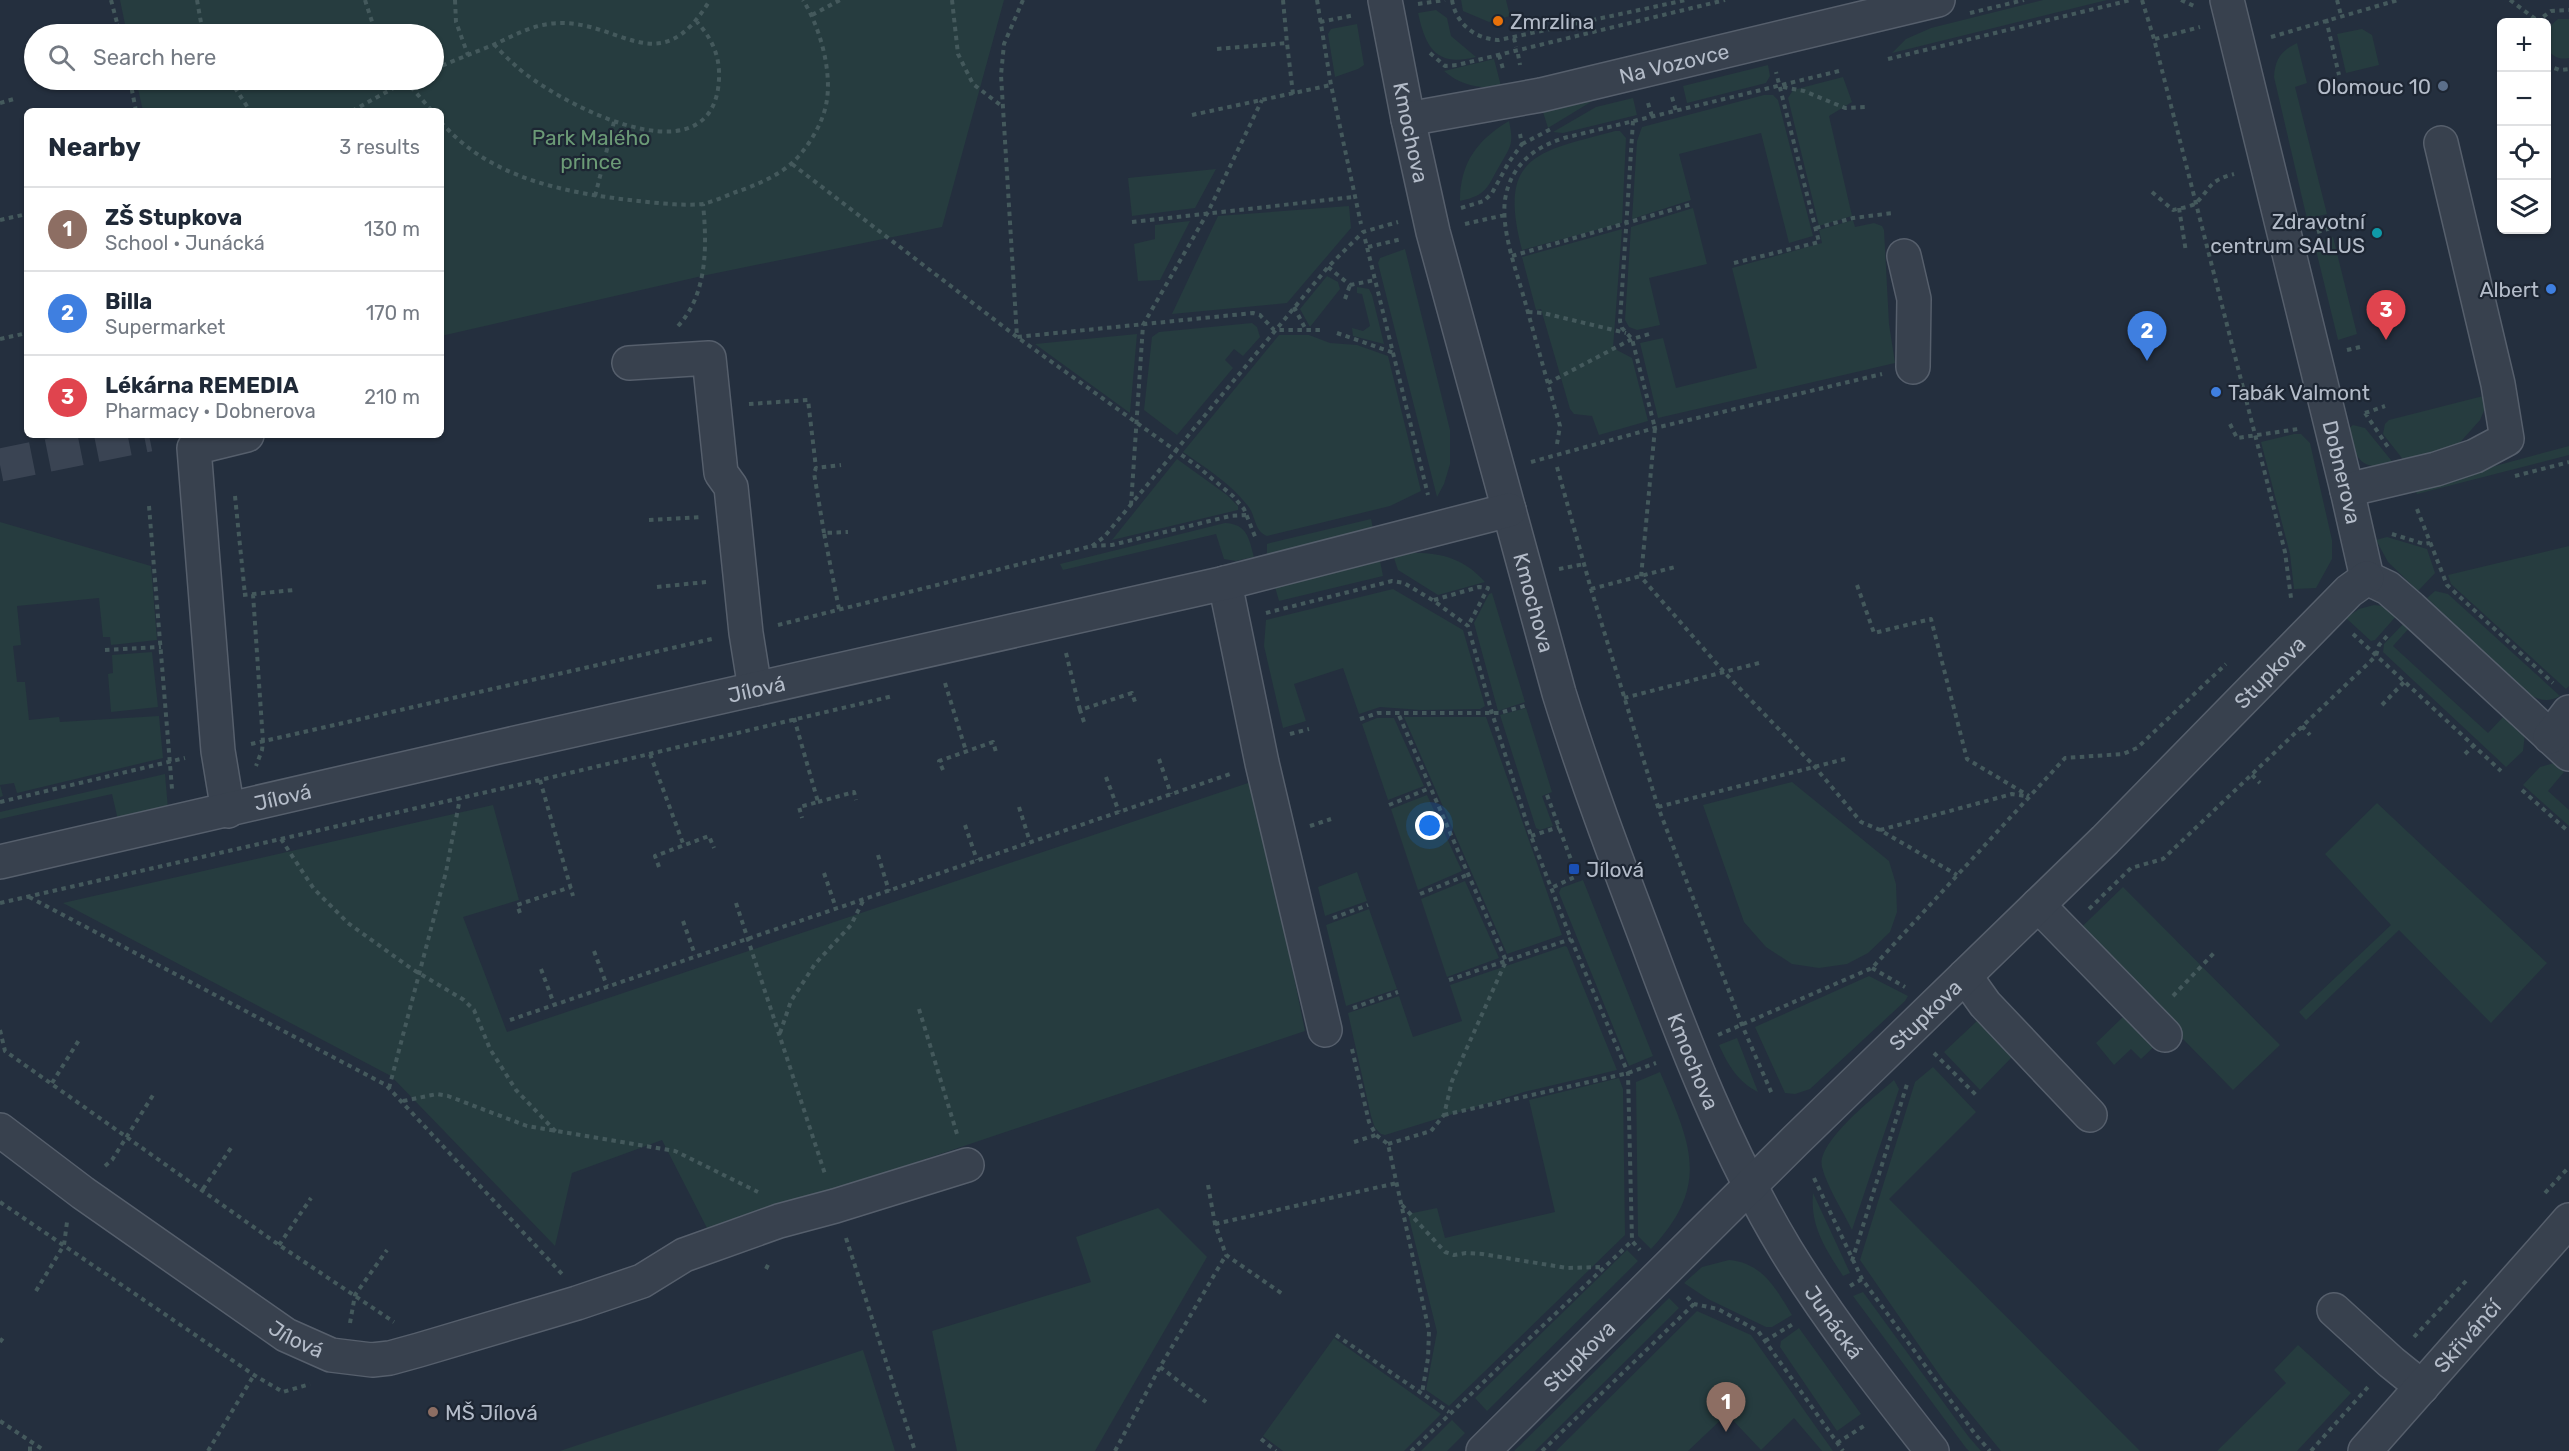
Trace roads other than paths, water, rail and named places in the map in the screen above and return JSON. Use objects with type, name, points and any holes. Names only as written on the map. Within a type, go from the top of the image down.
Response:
[{"type":"street","name":"Na Vozovce","points":[[1408,119],[1541,95],[1938,0]]},
{"type":"street","name":"Kmochova","points":[[1387,11],[1433,232],[1559,693],[1581,763],[1687,1049],[1715,1115],[1750,1185]]},
{"type":"street","name":"Dobnerova","points":[[2218,13],[2268,164],[2348,490],[2367,578]]},
{"type":"street","points":[[2348,490],[2436,469],[2475,456],[2507,439],[2498,384],[2441,143]]},
{"type":"street","points":[[1904,256],[1914,299],[1913,367]]},
{"type":"street","points":[[629,363],[709,358],[722,473],[731,487],[746,633],[770,686]]},
{"type":"street","points":[[223,438],[191,442],[218,751],[228,811]]},
{"type":"street","name":"Jílová","points":[[0,862],[1226,583],[1509,510]]},
{"type":"street","points":[[2367,578],[2388,588],[2561,722]]},
{"type":"street","name":"Stupkova","points":[[1483,1451],[1750,1185],[2038,905],[2349,591],[2367,578]]},
{"type":"street","points":[[1226,583],[1272,750],[1340,1028]]},
{"type":"street","points":[[2038,905],[2157,1027]]},
{"type":"street","points":[[1965,976],[1985,1004],[2090,1115]]},
{"type":"street","name":"Jílová","points":[[0,1130],[83,1193],[286,1335],[315,1350],[331,1355],[364,1359],[390,1358],[577,1303],[642,1281],[684,1256],[794,1217],[967,1165]]},
{"type":"street","name":"Junácká","points":[[1750,1185],[1786,1249],[1822,1305],[1932,1451]]},
{"type":"street","name":"Skřivánčí","points":[[2375,1447],[2422,1387],[2569,1220]]},
{"type":"street","points":[[2334,1310],[2422,1387]]},
{"type":"tunnel","points":[[0,465],[134,438]]},
{"type":"place","name":"Zmrzlina","points":[[1498,21]]},
{"type":"place","name":"Olomouc 10","points":[[2443,86]]},
{"type":"place","name":"Zdravotní centrum SALUS","points":[[2377,233]]},
{"type":"place","name":"Albert","points":[[2551,289]]},
{"type":"place","name":"Lékárna REMEDIA","points":[[2386,340]]},
{"type":"place","name":"Billa","points":[[2147,361]]},
{"type":"place","name":"Tabák Valmont","points":[[2216,392]]},
{"type":"place","name":"Jílová","points":[[1574,869]]},
{"type":"place","name":"MŠ Jílová","points":[[433,1412]]},
{"type":"place","name":"ZŠ Stupkova","points":[[1726,1432]]},
{"type":"park label","name":"Park Malého prince","points":[[591,149]]}]
